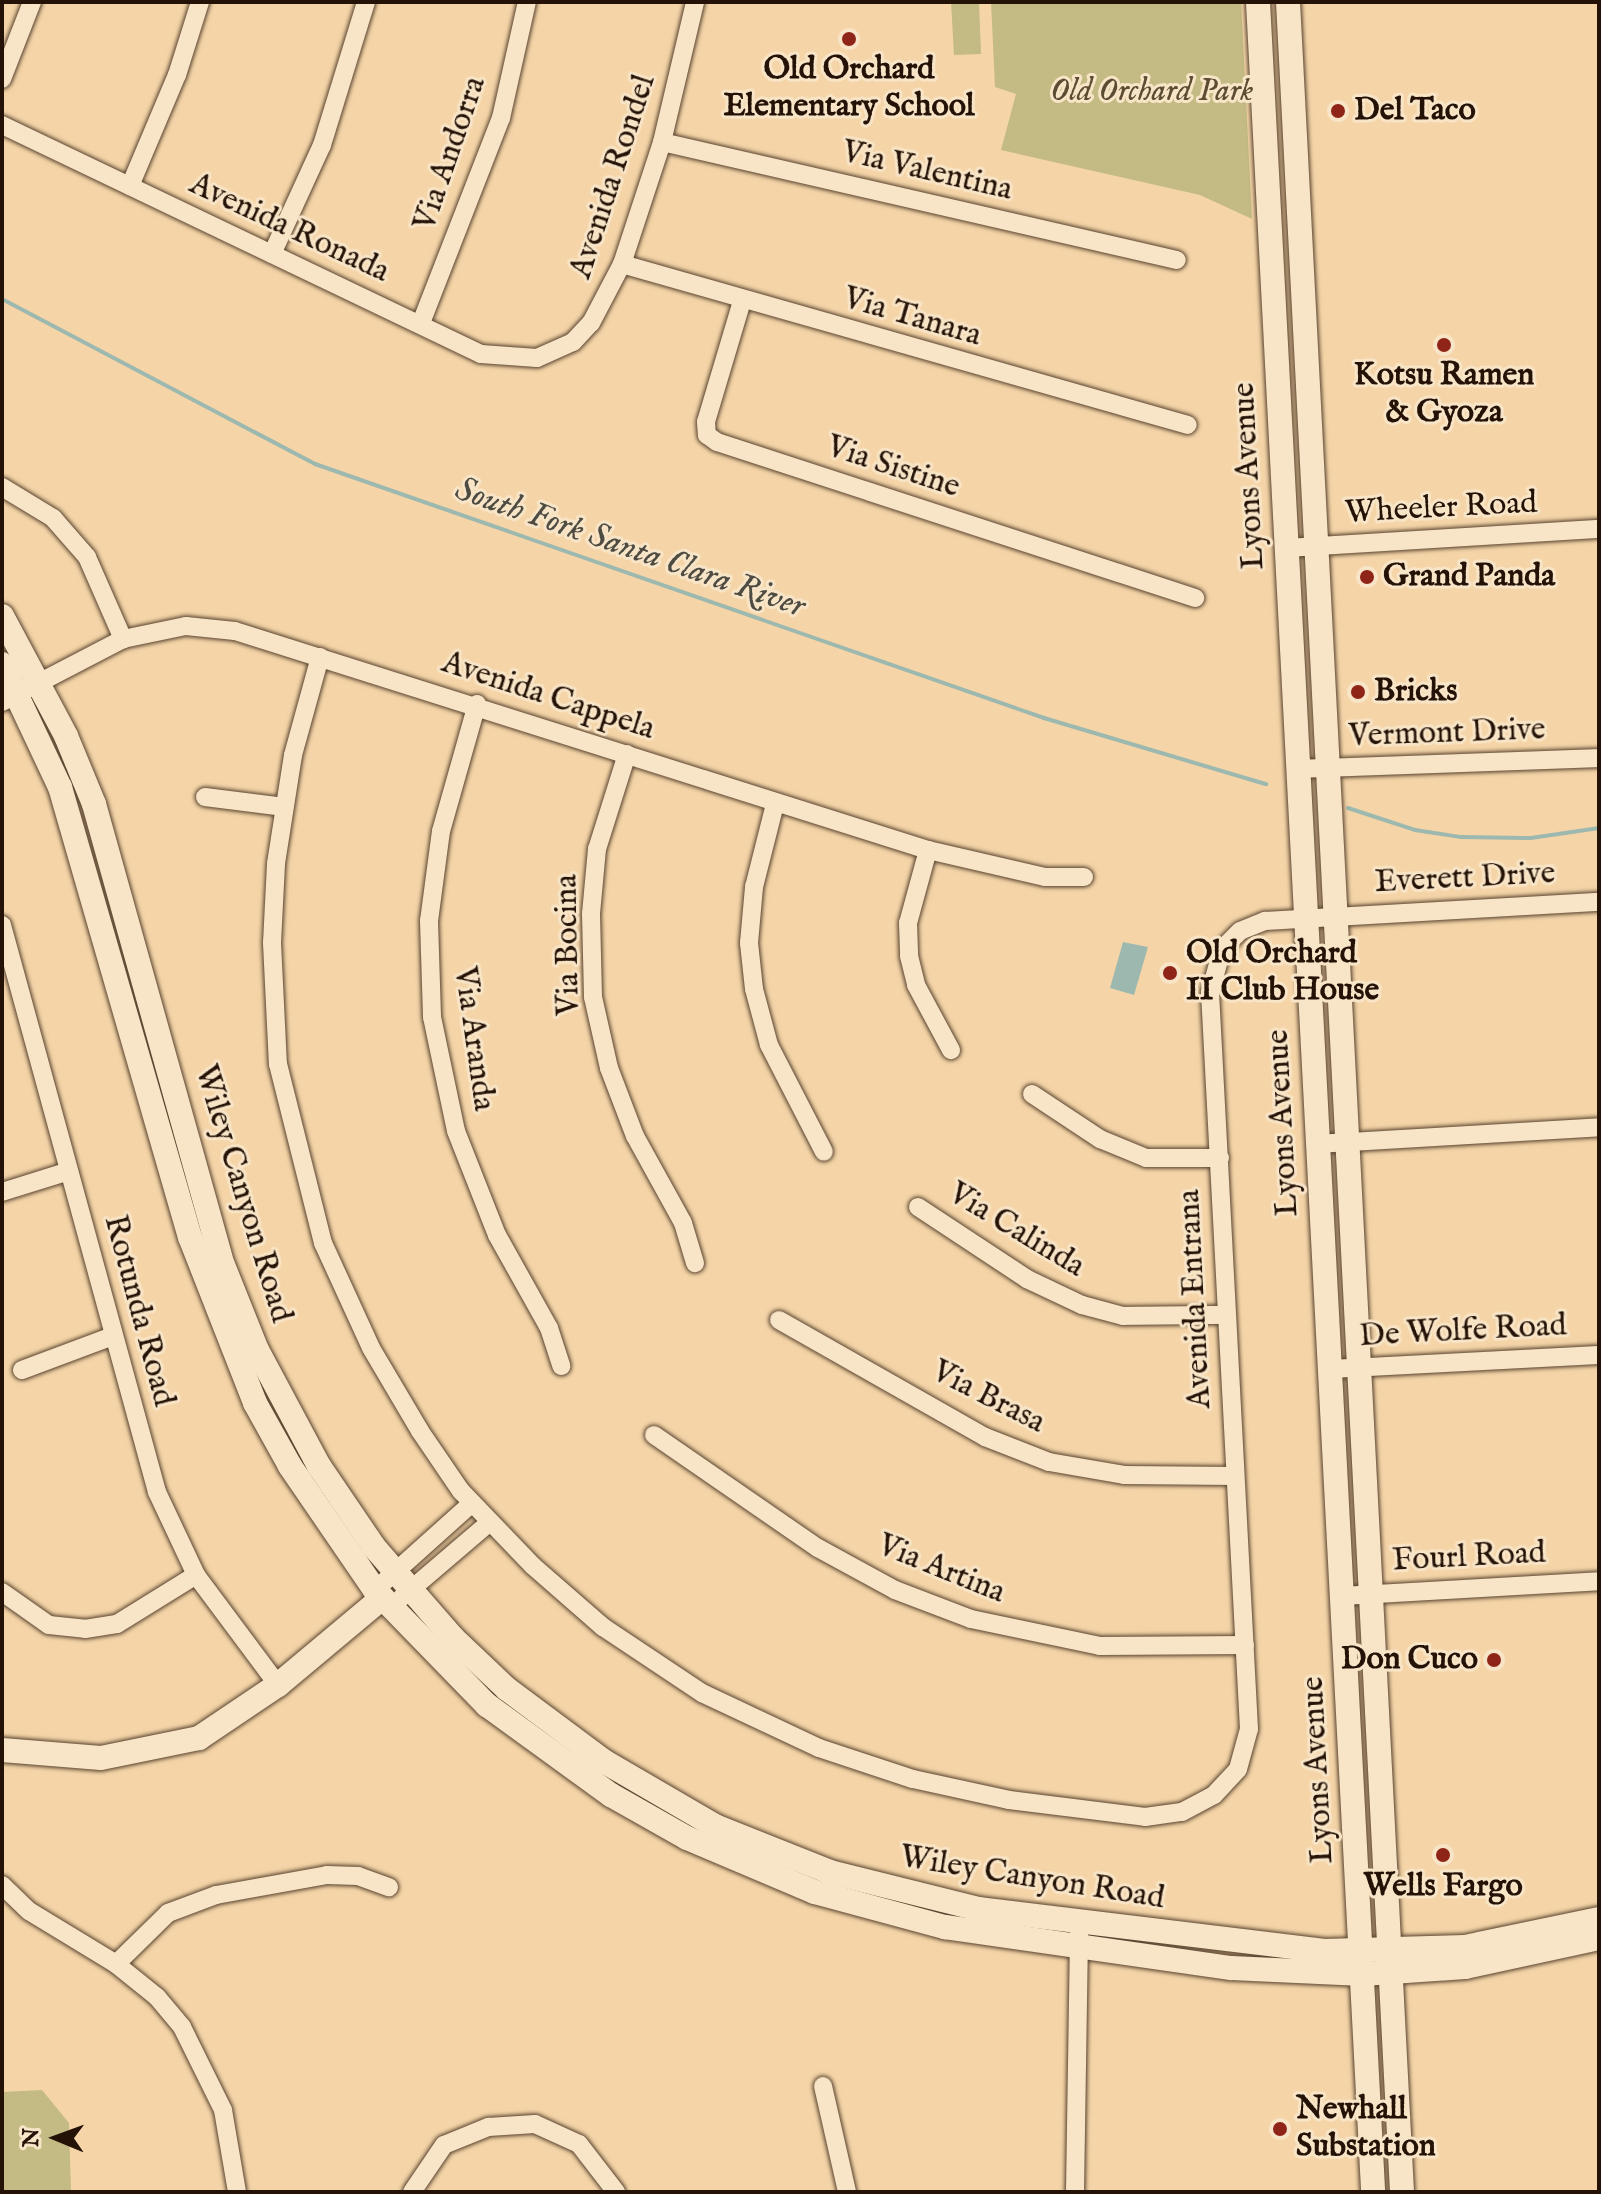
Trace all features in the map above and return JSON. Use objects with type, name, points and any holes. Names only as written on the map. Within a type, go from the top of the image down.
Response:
[{"type":"main road","name":"Lyons Avenue","points":[[1258,2],[1373,2192]]},
{"type":"main road","name":"Lyons Avenue","points":[[1288,2],[1402,2192]]},
{"type":"main road","name":"Wiley Canyon Road","points":[[2,616],[20,693],[60,787],[90,878],[190,1237],[229,1347],[290,1466],[382,1598],[455,1675],[545,1751],[687,1838],[748,1867],[880,1913],[1077,1947],[1231,1968],[1391,1961],[1482,1965],[1599,1938]]},
{"type":"main road","name":"Wiley Canyon Road","points":[[2,664],[94,804],[223,1265],[251,1336],[319,1466],[402,1581],[507,1689],[562,1731],[715,1826],[887,1889],[1081,1923],[1363,1962]]},
{"type":"main road","points":[[2,1750],[101,1758],[153,1752],[199,1738],[278,1685],[382,1598]]},
{"type":"main road","points":[[1344,1631],[1359,1671],[1363,1723],[1379,1737]]},
{"type":"main road","name":"Wiley Canyon Road","points":[[1391,1961],[1599,1919]]},
{"type":"street","points":[[2,79],[32,2]]},
{"type":"street","points":[[130,186],[177,75],[200,2]]},
{"type":"street","points":[[272,254],[322,145],[366,2]]},
{"type":"street","name":"Via Andorra","points":[[421,323],[501,118],[527,2]]},
{"type":"street","name":"Avenida Rondel","points":[[556,351],[591,323],[622,264],[662,142],[695,2]]},
{"type":"street","name":"Avenida Ronada","points":[[2,125],[481,354],[510,360],[556,351]]},
{"type":"street","name":"Via Valentina","points":[[662,142],[1177,260]]},
{"type":"street","name":"Via Tanara","points":[[622,264],[742,301],[1188,425]]},
{"type":"street","name":"Via Sistine","points":[[742,301],[706,422],[707,435],[717,442],[1195,598]]},
{"type":"street","points":[[2,487],[53,518],[87,557],[123,639]]},
{"type":"street","name":"Wheeler Road","points":[[1287,548],[1599,529]]},
{"type":"street","name":"Avenida Cappela","points":[[20,693],[123,639],[198,627],[235,631],[477,704],[775,804],[928,850],[1045,877],[1084,877]]},
{"type":"street","points":[[320,657],[284,807],[272,943],[278,1064],[291,1127],[323,1243],[371,1348],[472,1503],[490,1522],[382,1598]]},
{"type":"street","name":"Via Aranda","points":[[477,704],[441,831],[429,921],[432,1017],[456,1131],[497,1235],[549,1328],[561,1366]]},
{"type":"street","name":"Via Bocina","points":[[627,754],[597,849],[591,914],[593,997],[609,1068],[635,1136],[683,1223],[695,1263]]},
{"type":"street","name":"Vermont Drive","points":[[1298,769],[1599,758]]},
{"type":"street","points":[[205,797],[284,807]]},
{"type":"street","points":[[775,804],[754,887],[749,943],[754,989],[769,1045],[824,1152]]},
{"type":"street","points":[[928,850],[908,923],[909,956],[916,985],[951,1050]]},
{"type":"street","name":"Everett Drive","points":[[1335,915],[1599,902]]},
{"type":"street","name":"Avenida Entrana","points":[[490,1522],[603,1627],[702,1693],[819,1748],[913,1779],[995,1797],[1145,1817],[1192,1807],[1214,1795],[1238,1769],[1249,1729],[1210,993],[1215,963],[1228,943],[1254,924],[1335,915]]},
{"type":"street","name":"Rotunda Road","points":[[2,925],[157,1492],[196,1575],[278,1685]]},
{"type":"street","points":[[1032,1094],[1100,1139],[1146,1158],[1220,1158]]},
{"type":"street","points":[[1317,1144],[1599,1127]]},
{"type":"street","points":[[2,1192],[69,1171]]},
{"type":"street","name":"Via Calinda","points":[[918,1207],[1027,1279],[1082,1305],[1123,1316],[1226,1315]]},
{"type":"street","name":"Via Brasa","points":[[779,1320],[985,1437],[1049,1462],[1124,1475],[1235,1476]]},
{"type":"street","points":[[22,1370],[113,1336]]},
{"type":"street","name":"De Wolfe Road","points":[[1330,1369],[1599,1355]]},
{"type":"street","name":"Via Artina","points":[[654,1435],[818,1548],[895,1590],[971,1619],[1100,1646],[1245,1645]]},
{"type":"street","points":[[402,1581],[472,1503]]},
{"type":"street","points":[[2,1592],[49,1625],[85,1629],[117,1624],[196,1575]]},
{"type":"street","name":"Fourl Road","points":[[1342,1596],[1599,1581]]},
{"type":"street","points":[[116,1964],[168,1913],[216,1895],[327,1875],[358,1876],[389,1887]]},
{"type":"street","points":[[2,1885],[29,1911],[116,1964],[157,1997],[204,2063],[223,2110],[237,2192]]},
{"type":"street","points":[[1075,2192],[1077,1947],[1081,1923]]},
{"type":"street","points":[[823,2086],[847,2192]]},
{"type":"street","points":[[412,2192],[444,2145],[488,2127],[535,2124],[579,2144],[616,2192]]},
{"type":"green space","points":[[951,2],[979,2],[981,54],[954,55]]},
{"type":"green space","name":"Old Orchard Park","points":[[991,2],[1241,2],[1252,219],[1200,195],[1001,150],[1016,94],[995,87]]},
{"type":"green space","points":[[42,2090],[69,2123],[71,2192],[2,2192],[2,2092]]},
{"type":"water","points":[[1123,942],[1148,947],[1134,995],[1110,988]]},
{"type":"waterway","name":"South Fork Santa Clara River","points":[[2,299],[315,464],[1044,718],[1266,784]]},
{"type":"waterway","name":"South Fork Santa Clara River","points":[[1348,808],[1415,830],[1461,837],[1531,838],[1599,828]]},
{"type":"place","name":"Old Orchard Elementary School","points":[[849,39]]},
{"type":"place","name":"Del Taco","points":[[1338,111]]},
{"type":"place","name":"Kotsu Ramen & Gyoza","points":[[1444,345]]},
{"type":"place","name":"Grand Panda","points":[[1367,577]]},
{"type":"place","name":"Bricks","points":[[1358,692]]},
{"type":"place","name":"Old Orchard II Club House","points":[[1170,973]]},
{"type":"place","name":"Don Cuco","points":[[1494,1660]]},
{"type":"place","name":"Wells Fargo","points":[[1443,1855]]},
{"type":"place","name":"Newhall Substation","points":[[1280,2129]]}]
